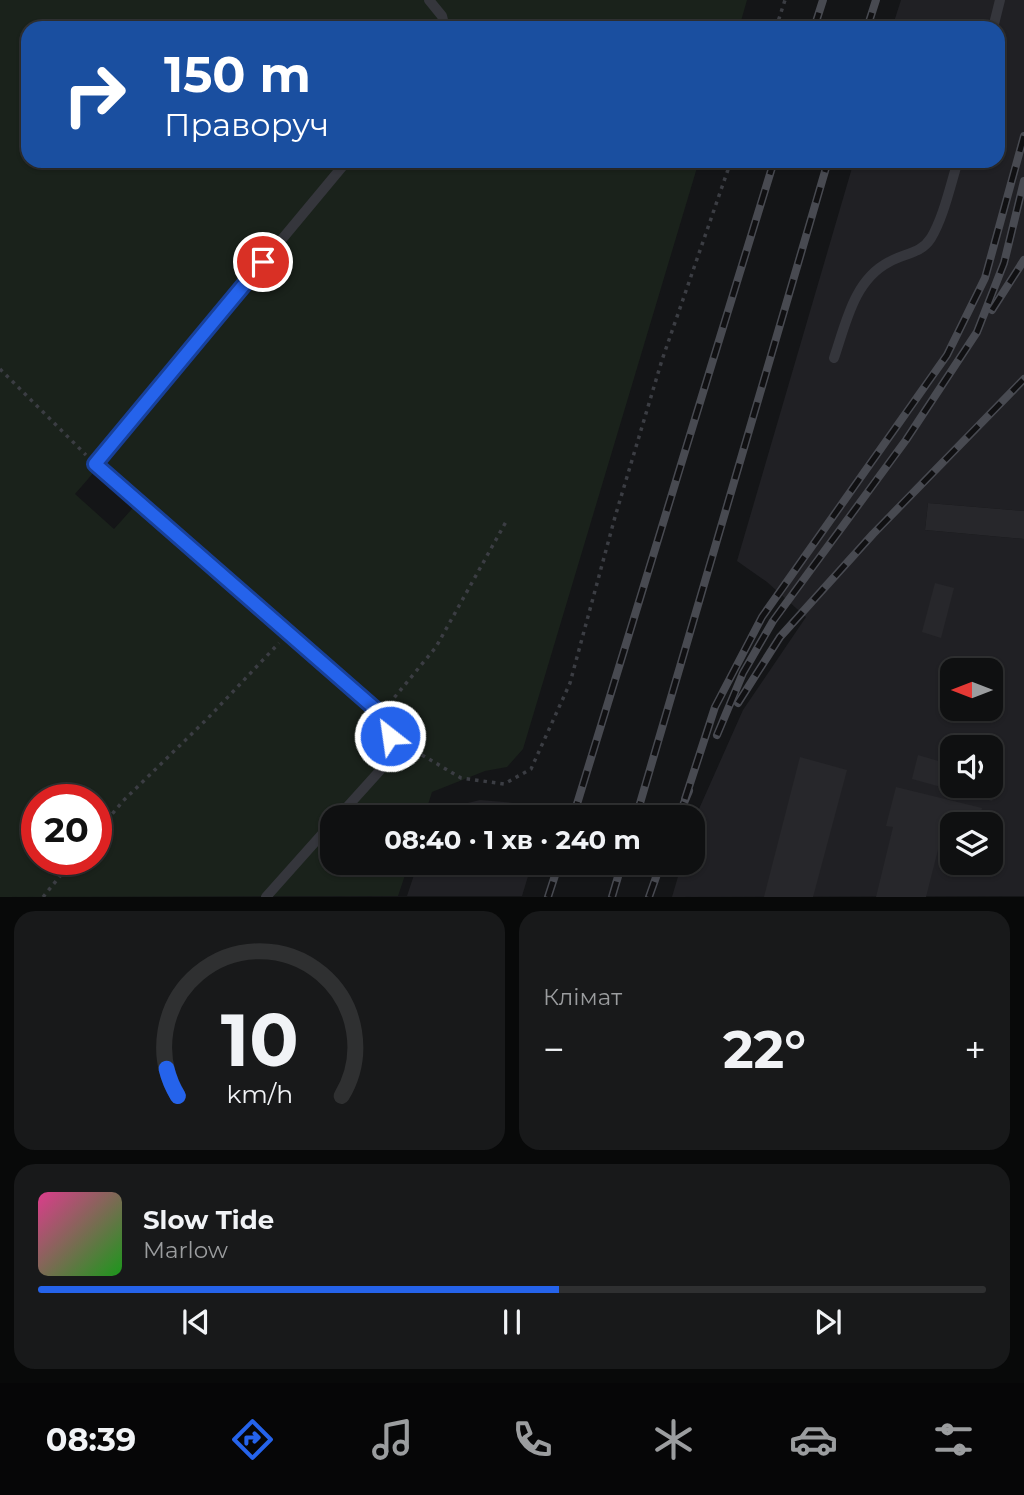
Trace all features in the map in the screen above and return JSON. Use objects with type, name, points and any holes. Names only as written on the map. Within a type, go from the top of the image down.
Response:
[{"type":"lane","points":[[429,0],[443,21]]},
{"type":"lane","points":[[995,21],[1000,0]]},
{"type":"lane","points":[[341,168],[95,464],[381,714],[390,736],[384,766],[349,805]]},
{"type":"lane","points":[[834,358],[858,293],[869,277],[889,261],[916,252],[930,240],[956,168]]},
{"type":"lane","points":[[266,897],[320,836]]},
{"type":"path","points":[[778,21],[785,0]]},
{"type":"path","points":[[390,736],[461,778],[503,784],[531,769],[570,683],[615,517],[662,360],[729,168]]},
{"type":"path","points":[[0,369],[95,464]]},
{"type":"path","points":[[381,714],[436,647],[507,520]]},
{"type":"path","points":[[112,814],[289,632]]},
{"type":"path","points":[[43,897],[61,875]]},
{"type":"shaded area","points":[[0,0],[747,0],[741,21],[21,21],[21,168],[697,168],[523,749],[507,767],[485,771],[432,792],[428,805],[320,805],[320,875],[405,875],[398,896],[0,897]],"holes":[[[101,464],[140,500],[114,529],[75,494]]]},
{"type":"shaded area","points":[[901,0],[1024,0],[1024,511],[928,503],[925,530],[1024,539],[1024,896],[672,897],[678,875],[705,875],[705,805],[701,805],[743,710],[806,617],[767,582],[737,561],[852,168],[1005,168],[1005,21],[894,21]]},
{"type":"shaded area","points":[[480,800],[538,805],[460,805]]},
{"type":"shaded area","points":[[414,875],[528,875],[522,896],[407,896]]},
{"type":"building","points":[[928,503],[1024,511],[1024,539],[925,530]]},
{"type":"building","points":[[935,583],[954,588],[941,638],[922,632]]},
{"type":"building","points":[[918,755],[940,761],[940,787],[912,779]]},
{"type":"building","points":[[800,757],[847,770],[813,897],[764,897]]},
{"type":"building","points":[[896,787],[982,808],[981,812],[940,812],[940,842],[926,897],[876,897],[893,827],[886,826]]},
{"type":"railway","points":[[816,21],[823,0]]},
{"type":"railway","points":[[869,21],[876,0]]},
{"type":"railway","points":[[685,799],[715,707],[762,617],[947,355],[985,278],[1024,136]]},
{"type":"railway","points":[[577,805],[772,168]]},
{"type":"railway","points":[[640,805],[826,168]]},
{"type":"railway","points":[[717,735],[743,673],[773,621],[906,440],[977,332],[1004,263],[1024,181]]},
{"type":"railway","points":[[992,310],[1024,260]]},
{"type":"railway","points":[[738,703],[780,637],[873,534],[1024,379]]},
{"type":"railway","points":[[683,805],[689,791]]},
{"type":"railway","points":[[548,897],[555,875]]},
{"type":"railway","points":[[612,897],[618,875]]},
{"type":"railway","points":[[649,897],[657,875]]},
{"type":"route","points":[[263,262],[95,464],[381,714],[390,736]]}]
